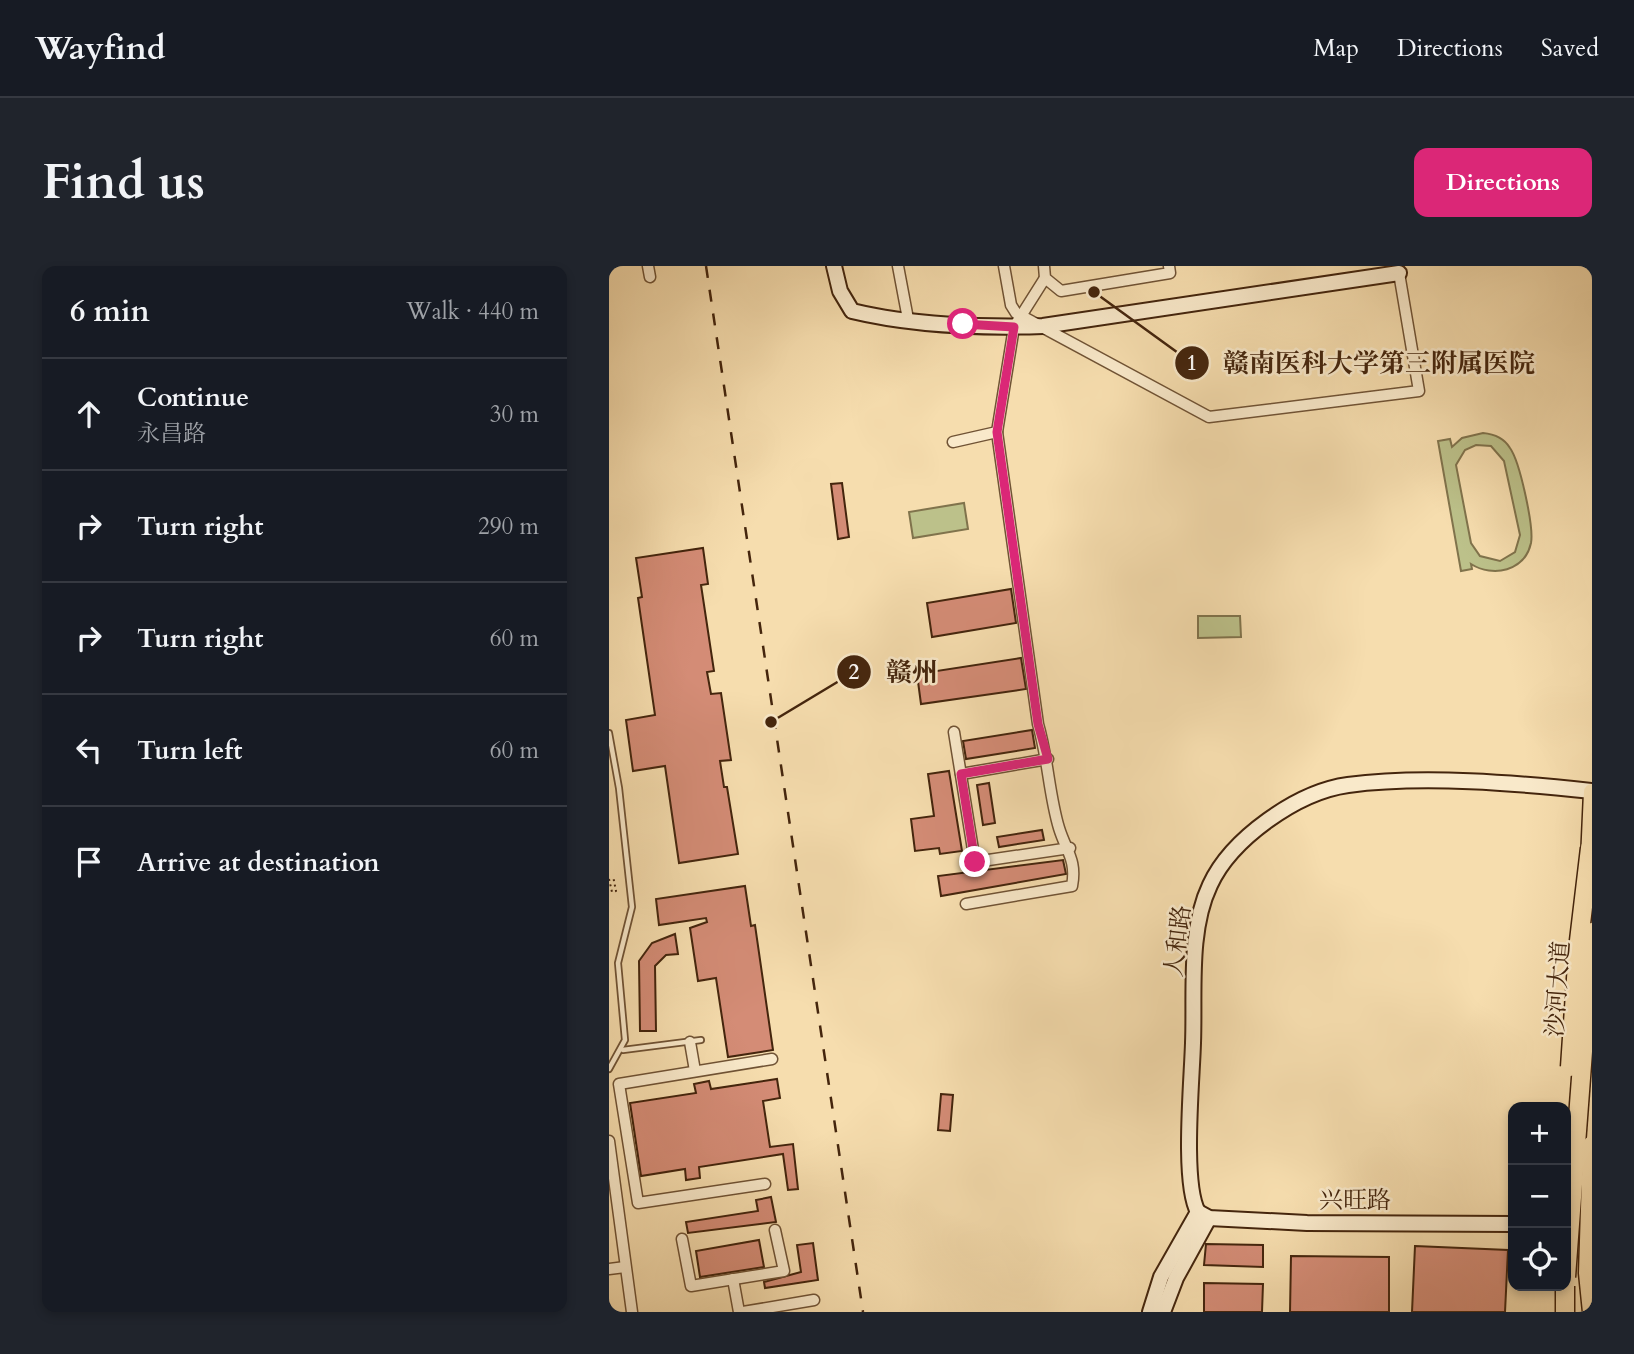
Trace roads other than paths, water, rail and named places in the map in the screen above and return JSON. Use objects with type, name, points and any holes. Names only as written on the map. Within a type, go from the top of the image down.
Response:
[{"type":"highway","points":[[1569,1165],[1568,1099],[1578,949],[1590,848]]},
{"type":"highway","points":[[1571,1176],[1592,932]]},
{"type":"highway","points":[[1591,1312],[1588,1261],[1592,1146]]},
{"type":"highway","points":[[1565,1291],[1567,1312]]},
{"type":"main road","points":[[1590,848],[1592,791]]},
{"type":"main road","points":[[1591,1312],[1592,1288]]},
{"type":"street","points":[[648,266],[650,277]]},
{"type":"street","points":[[834,266],[840,291],[852,311],[881,318],[1017,321],[1042,326],[1209,417],[1419,391],[1399,273],[1042,326]]},
{"type":"street","points":[[898,266],[908,319]]},
{"type":"street","points":[[1004,266],[1011,305],[1017,321]]},
{"type":"street","points":[[966,904],[1072,886],[1075,873],[1070,848],[1059,829],[1048,759],[1038,724],[997,432],[1017,321],[1045,278],[1044,266]]},
{"type":"street","points":[[1045,278],[1061,291],[1073,290],[1170,273],[1169,266]]},
{"type":"street","points":[[953,442],[997,432]]},
{"type":"street","points":[[954,732],[975,862],[1070,848]]},
{"type":"street","points":[[961,774],[1048,759]]},
{"type":"street","name":"人和路","points":[[1204,1215],[1194,1204],[1191,1152],[1198,924],[1210,885],[1248,835],[1274,815],[1309,797],[1345,785],[1411,782],[1528,785],[1592,791]]},
{"type":"street","points":[[690,1042],[695,1071]]},
{"type":"street","points":[[765,1184],[638,1203],[619,1084],[772,1059]]},
{"type":"street","points":[[609,1140],[632,1312]]},
{"type":"street","points":[[1150,1312],[1161,1277],[1204,1215]]},
{"type":"street","points":[[1163,1312],[1204,1215]]},
{"type":"street","name":"兴旺路","points":[[1204,1215],[1307,1223],[1508,1224]]},
{"type":"street","points":[[1571,1226],[1592,1226]]},
{"type":"street","points":[[682,1239],[691,1286],[784,1271],[775,1230]]},
{"type":"street","points":[[609,1269],[625,1268]]},
{"type":"street","points":[[733,1279],[741,1312],[814,1300]]},
{"type":"lane","points":[[609,733],[619,788],[632,907],[618,963],[625,1031],[623,1050],[609,1069]]},
{"type":"lane","points":[[623,1050],[701,1040]]},
{"type":"railway","points":[[706,266],[863,1312]]},
{"type":"place","name":"赣南医科大学第三附属医院","points":[[1094,292]]},
{"type":"place","name":"赣州","points":[[771,722]]}]
